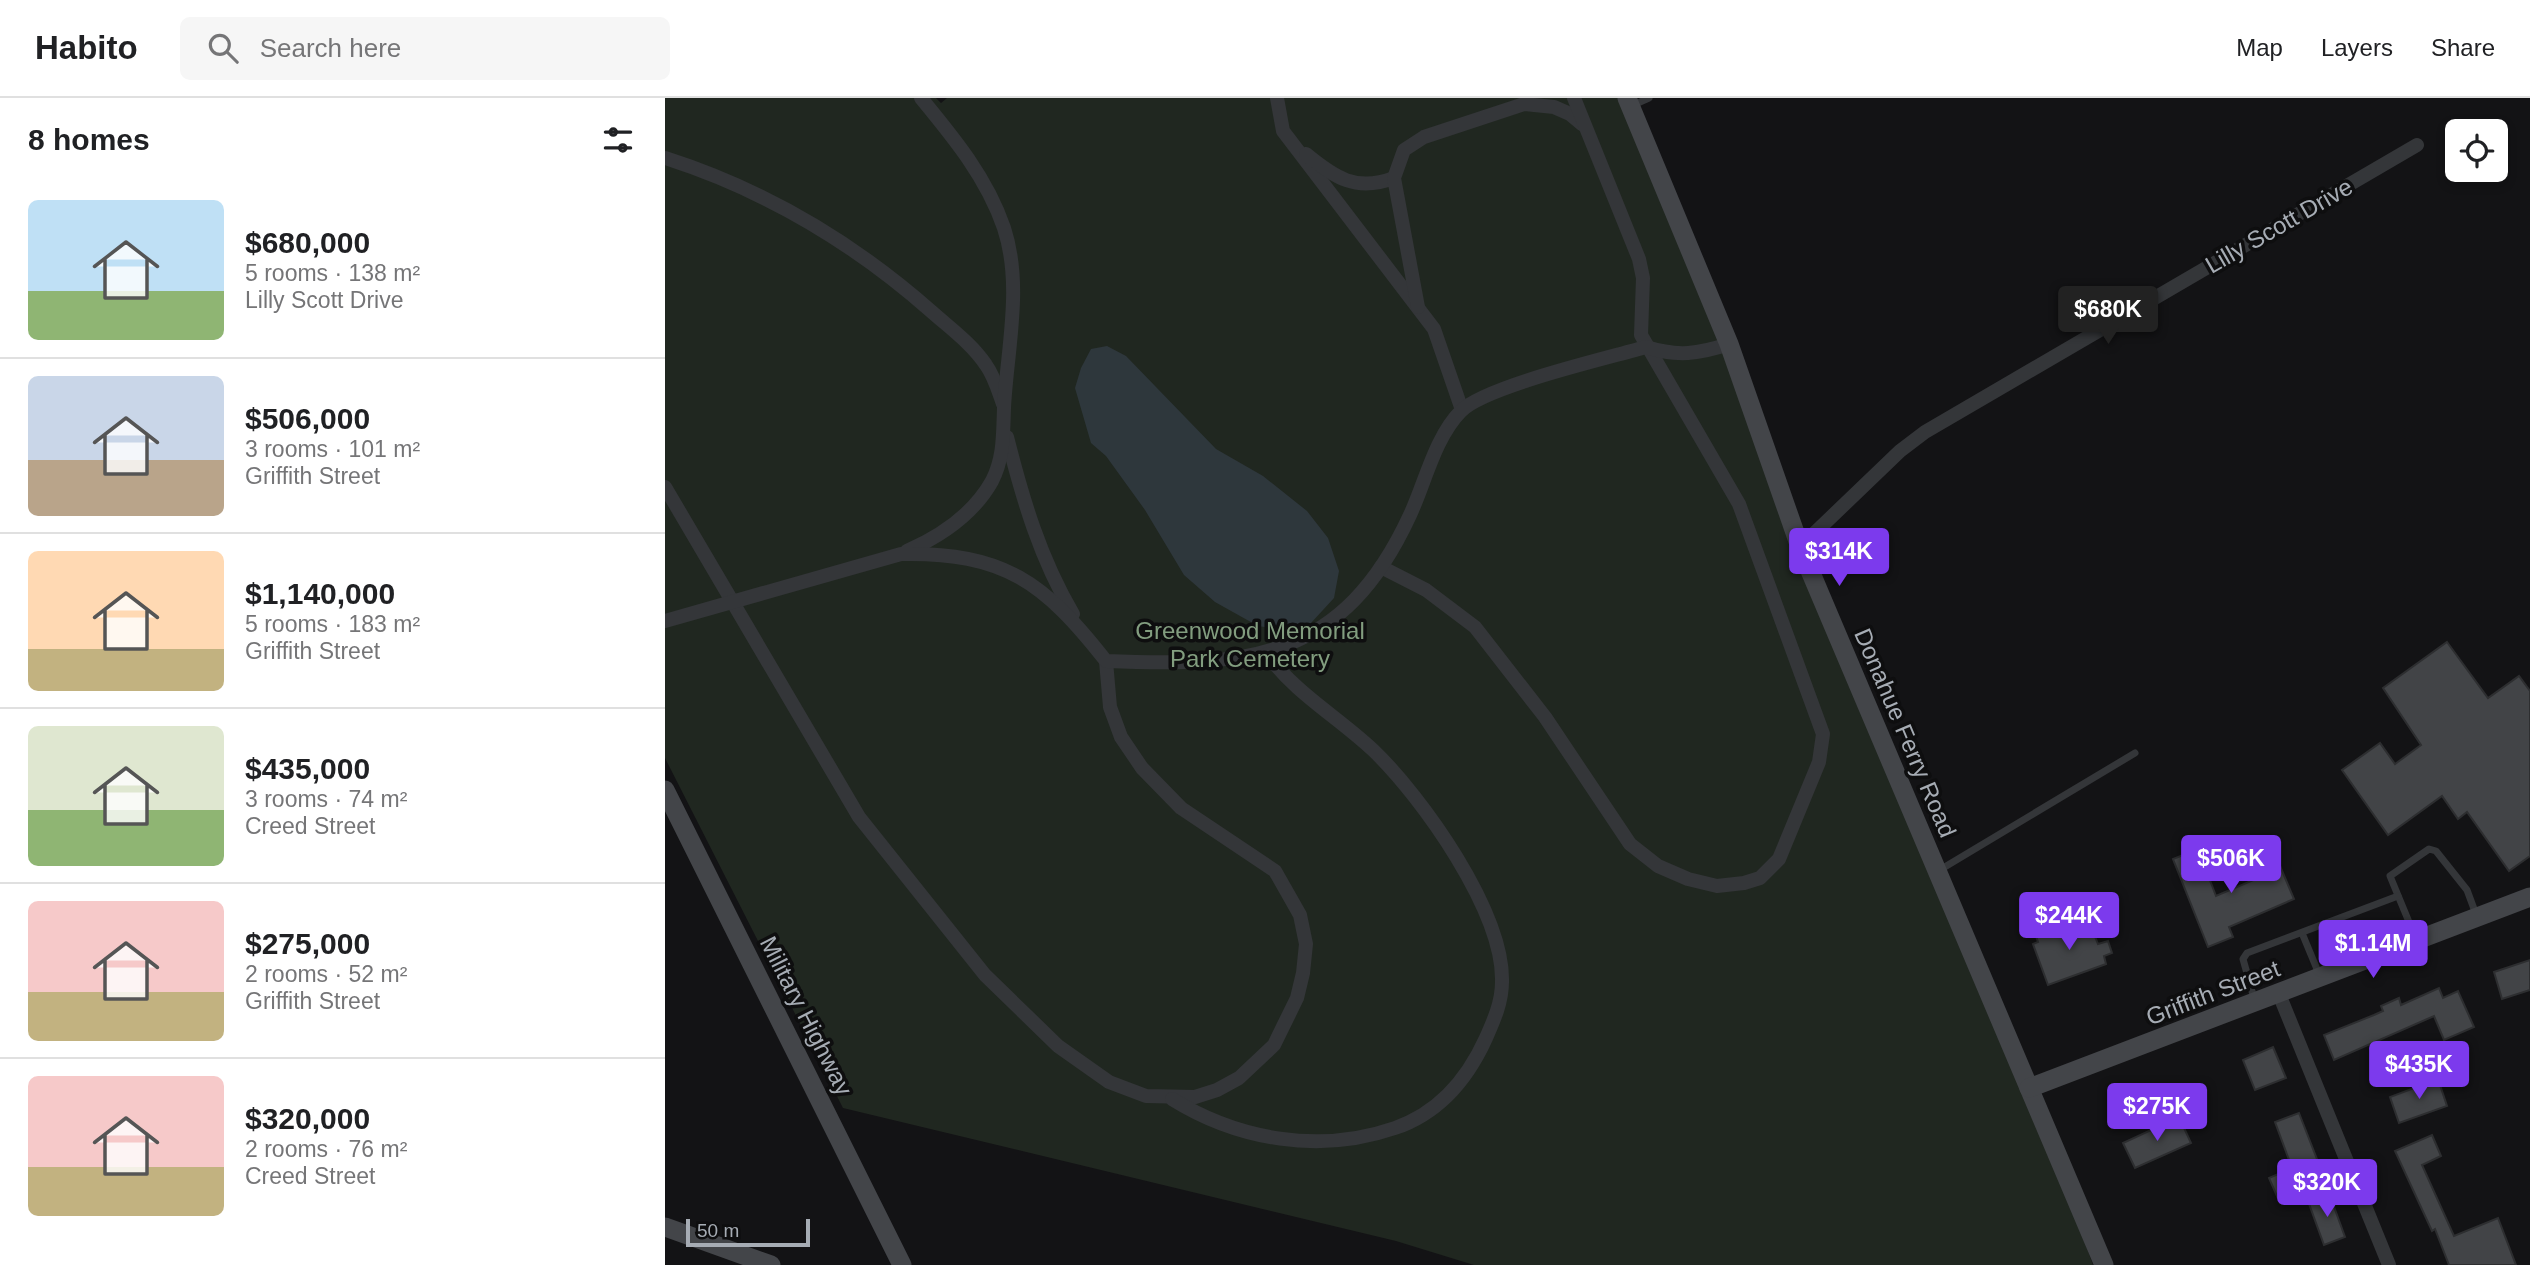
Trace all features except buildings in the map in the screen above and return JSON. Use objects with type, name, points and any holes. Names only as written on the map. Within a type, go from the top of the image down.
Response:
[{"type":"main road","name":"Donahue Ferry Road","points":[[1629,102],[1729,344],[1800,547],[2104,1265]]},
{"type":"main road","name":"Military Highway","points":[[665,790],[902,1265]]},
{"type":"main road","name":"Griffith Street","points":[[2029,1088],[2321,979],[2530,897]]},
{"type":"main road","points":[[665,1227],[771,1265]]},
{"type":"street","points":[[665,621],[901,554],[934,539],[974,506],[991,482],[1000,463],[1005,430],[1004,407],[1011,331],[1010,250],[1003,226],[978,172],[921,98]]},
{"type":"street","points":[[1277,98],[1283,131],[1434,329],[1462,410]]},
{"type":"street","points":[[1381,568],[1426,590],[1475,627],[1545,717],[1630,844],[1658,866],[1688,879],[1717,886],[1760,878],[1779,859],[1819,762],[1823,734],[1738,504],[1721,469],[1646,347],[1640,321],[1643,278],[1639,259],[1574,98]]},
{"type":"street","points":[[1419,311],[1394,178],[1397,162],[1412,143],[1524,104],[1553,107],[1570,114],[1586,127]]},
{"type":"street","points":[[1283,131],[1324,168],[1342,178],[1361,185],[1394,178]]},
{"type":"street","name":"Lilly Scott Drive","points":[[1800,547],[1900,451],[1925,432],[2417,145]]},
{"type":"street","points":[[665,158],[766,198],[837,238],[867,260],[913,296],[986,364],[1004,407]]},
{"type":"street","points":[[1106,661],[1160,664],[1268,654],[1297,642],[1326,625],[1348,606],[1381,568],[1410,515],[1442,441],[1462,410],[1491,393],[1646,347],[1671,355],[1697,355],[1729,344]]},
{"type":"street","points":[[1005,430],[1032,530],[1051,576],[1082,630],[1106,661],[1110,707],[1121,737],[1142,768],[1181,808],[1275,871],[1300,915],[1305,944],[1297,998],[1273,1045],[1239,1078],[1217,1090],[1171,1099]]},
{"type":"street","points":[[665,487],[859,817],[985,975],[1058,1046],[1109,1083],[1129,1092],[1171,1099],[1205,1117],[1263,1138],[1329,1141],[1381,1133],[1424,1117],[1443,1102],[1481,1048],[1500,1001],[1500,959],[1482,906],[1458,859],[1400,779],[1373,750],[1284,677],[1268,654]]},
{"type":"street","points":[[901,554],[933,553],[983,560],[1029,583],[1082,630]]},
{"type":"street","points":[[2280,994],[2389,1265]]},
{"type":"lane","points":[[1629,102],[1649,98]]},
{"type":"lane","points":[[1938,872],[2135,752]]},
{"type":"lane","points":[[2417,941],[2390,876],[2392,872],[2429,849],[2436,851],[2466,890],[2477,918]]},
{"type":"lane","points":[[2255,1004],[2243,959],[2246,953],[2398,896]]},
{"type":"lane","points":[[2339,919],[2356,965]]},
{"type":"lane","points":[[2302,933],[2321,979]]},
{"type":"green space","name":"Greenwood Memorial Park Cemetery","points":[[665,98],[936,98],[941,103],[947,98],[1622,98],[2029,1088],[2093,1265],[1474,1265],[1396,1241],[843,1108],[665,758]]},
{"type":"shaded area","points":[[1107,346],[1126,356],[1216,449],[1263,476],[1307,511],[1328,538],[1339,571],[1334,598],[1311,623],[1289,631],[1258,626],[1215,602],[1184,575],[1145,510],[1106,456],[1091,443],[1075,388],[1091,349]]}]
